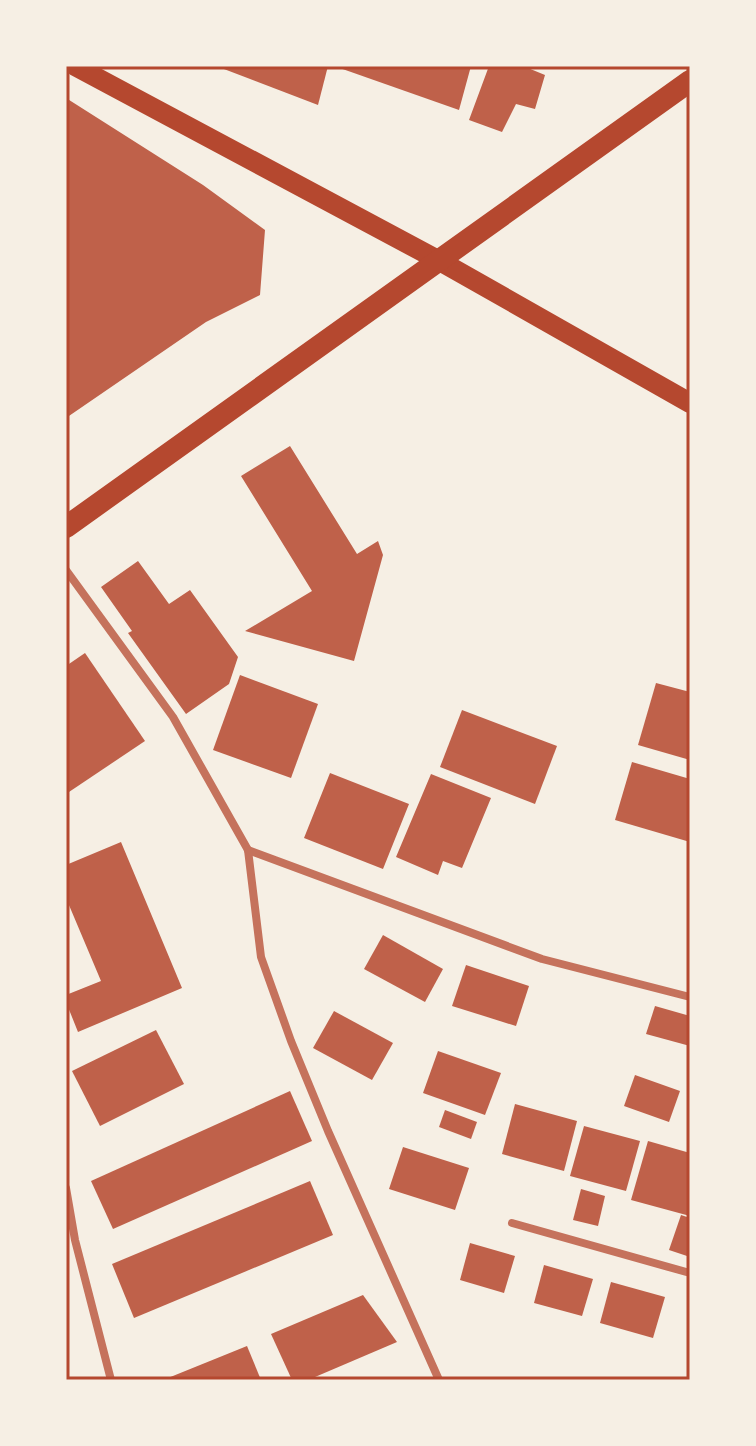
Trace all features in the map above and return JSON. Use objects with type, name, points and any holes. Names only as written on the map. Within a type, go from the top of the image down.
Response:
[{"type":"highway","points":[[66,527],[690,81]]},
{"type":"main road","points":[[75,66],[438,260],[690,403]]},
{"type":"street","points":[[66,570],[173,717],[248,850],[261,957],[291,1041],[439,1380]]},
{"type":"street","points":[[248,850],[542,959],[690,997]]},
{"type":"street","points":[[66,1188],[75,1240],[111,1380]]},
{"type":"street","points":[[512,1223],[690,1273]]},
{"type":"building","points":[[216,66],[328,66],[318,105]]},
{"type":"building","points":[[334,66],[471,66],[459,110]]},
{"type":"building","points":[[489,66],[523,66],[545,75],[535,109],[516,104],[502,132],[469,120]]},
{"type":"building","points":[[66,98],[203,185],[265,230],[260,295],[206,322],[66,418]]},
{"type":"building","points":[[290,446],[357,554],[378,541],[383,555],[354,661],[245,631],[312,591],[241,476]]},
{"type":"building","points":[[138,561],[169,604],[190,590],[238,657],[229,684],[186,714],[128,633],[132,631],[101,587]]},
{"type":"building","points":[[85,653],[145,741],[66,794],[66,666]]},
{"type":"building","points":[[240,675],[318,704],[291,778],[213,750]]},
{"type":"building","points":[[656,683],[690,692],[690,760],[638,745]]},
{"type":"building","points":[[462,710],[557,746],[535,804],[440,767]]},
{"type":"building","points":[[632,762],[690,779],[690,842],[615,820]]},
{"type":"building","points":[[330,773],[409,804],[383,869],[304,838]]},
{"type":"building","points":[[431,774],[491,798],[462,868],[443,861],[438,875],[396,857]]},
{"type":"building","points":[[121,842],[182,988],[78,1032],[66,995],[101,981],[66,898],[66,865]]},
{"type":"building","points":[[383,935],[443,969],[425,1002],[364,969]]},
{"type":"building","points":[[466,965],[529,986],[516,1026],[452,1006]]},
{"type":"building","points":[[655,1006],[690,1016],[690,1046],[646,1034]]},
{"type":"building","points":[[334,1011],[393,1043],[372,1080],[313,1048]]},
{"type":"building","points":[[156,1030],[184,1084],[100,1126],[72,1071]]},
{"type":"building","points":[[438,1051],[501,1073],[485,1115],[423,1093]]},
{"type":"building","points":[[635,1075],[680,1091],[669,1122],[624,1106]]},
{"type":"building","points":[[290,1091],[312,1141],[113,1229],[91,1181]]},
{"type":"building","points":[[515,1104],[577,1121],[564,1171],[502,1154]]},
{"type":"building","points":[[445,1110],[477,1122],[471,1139],[439,1127]]},
{"type":"building","points":[[584,1126],[640,1141],[626,1191],[570,1176]]},
{"type":"building","points":[[648,1141],[690,1153],[690,1216],[631,1200]]},
{"type":"building","points":[[403,1147],[469,1168],[455,1210],[389,1189]]},
{"type":"building","points":[[310,1181],[333,1235],[134,1318],[112,1264]]},
{"type":"building","points":[[581,1189],[605,1196],[598,1226],[573,1220]]},
{"type":"building","points":[[681,1215],[690,1218],[690,1257],[669,1250]]},
{"type":"building","points":[[470,1243],[515,1256],[504,1293],[460,1280]]},
{"type":"building","points":[[544,1265],[593,1279],[582,1316],[534,1303]]},
{"type":"building","points":[[611,1282],[665,1297],[653,1338],[600,1323]]},
{"type":"building","points":[[363,1295],[397,1342],[308,1380],[292,1380],[271,1334]]},
{"type":"building","points":[[247,1346],[261,1380],[163,1380]]}]
